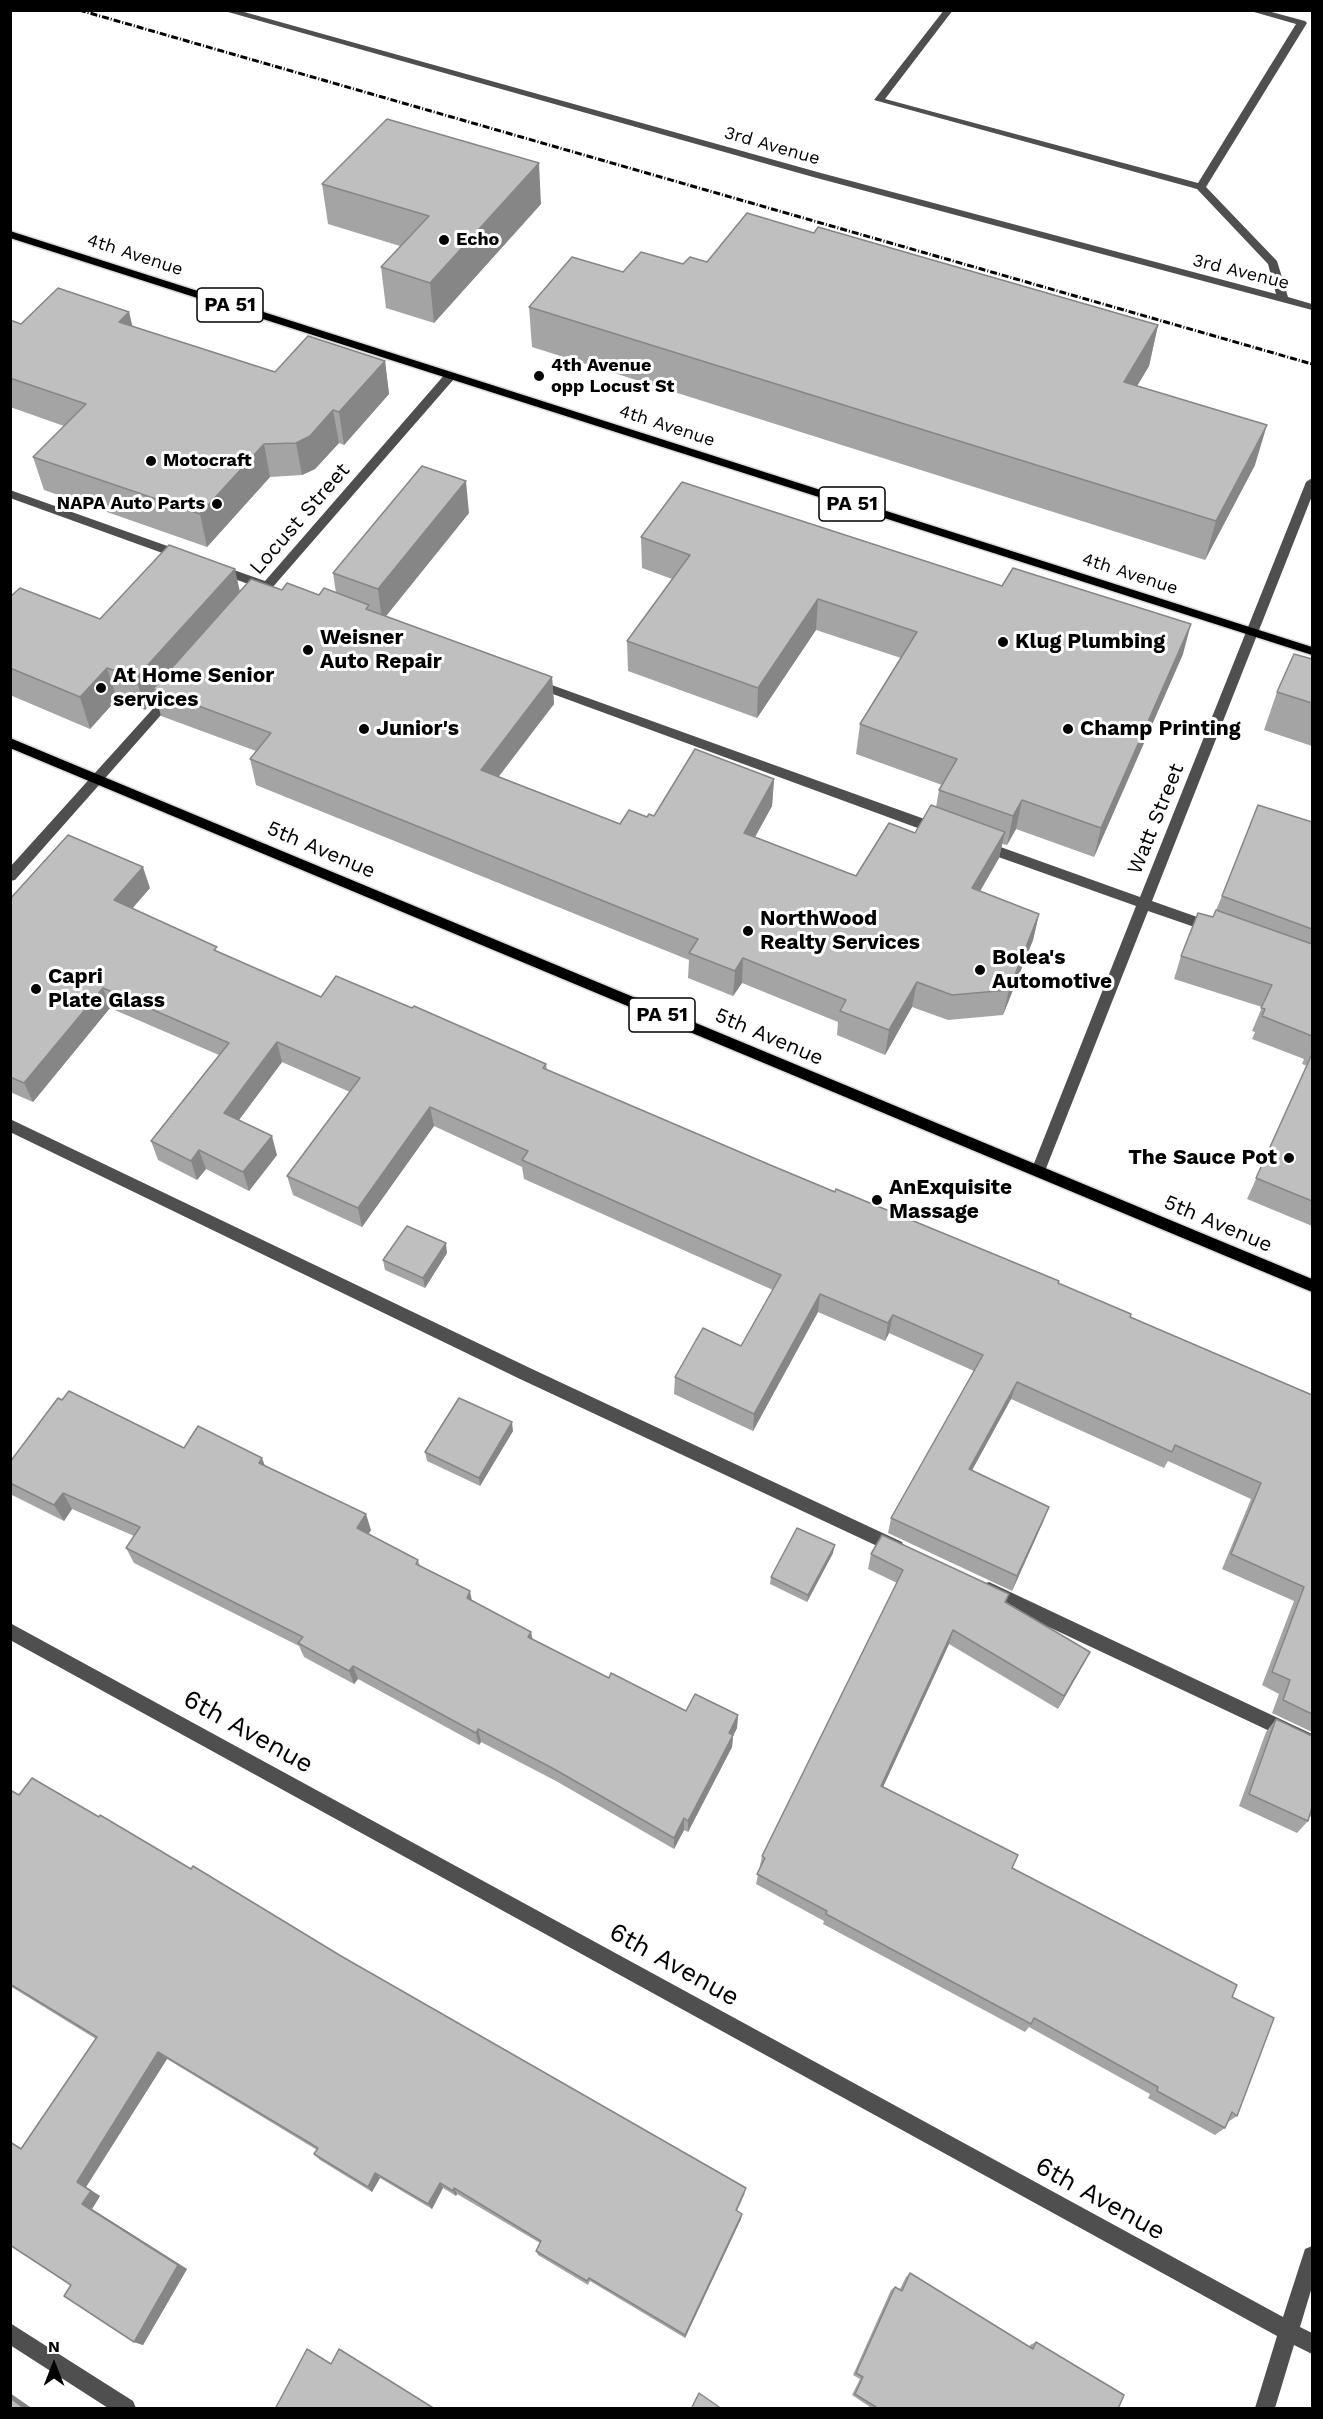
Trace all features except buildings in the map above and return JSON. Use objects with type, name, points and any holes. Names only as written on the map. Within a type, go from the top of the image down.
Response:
[{"type":"main road","name":"4th Avenue","points":[[10,234],[1312,651]]},
{"type":"main road","name":"5th Avenue","points":[[10,743],[1312,1286]]},
{"type":"street","name":"3rd Avenue","points":[[225,10],[839,182],[1312,307]]},
{"type":"street","points":[[949,10],[879,100],[1201,187],[1273,263],[1283,300]]},
{"type":"street","points":[[1201,187],[1302,23],[1251,10]]},
{"type":"street","name":"Locust Street","points":[[252,604],[273,588],[450,376]]},
{"type":"street","name":"Watt Street","points":[[1038,1171],[1312,482]]},
{"type":"street","points":[[10,494],[273,588]]},
{"type":"street","points":[[526,680],[1223,932]]},
{"type":"street","points":[[10,876],[182,683]]},
{"type":"street","points":[[10,1125],[526,1374],[911,1554]]},
{"type":"street","points":[[976,1584],[1312,1743]]},
{"type":"street","name":"6th Avenue","points":[[10,1631],[1312,2344]]},
{"type":"street","points":[[1265,2409],[1312,2256]]},
{"type":"street","points":[[10,2333],[126,2409]]},
{"type":"railway","points":[[79,10],[1312,364]]},
{"type":"place","name":"Echo","points":[[444,240]]},
{"type":"place","name":"4th Avenue opp Locust St","points":[[539,376]]},
{"type":"place","name":"Motocraft","points":[[151,461]]},
{"type":"place","name":"NAPA Auto Parts","points":[[217,504]]},
{"type":"place","name":"Klug Plumbing","points":[[1003,642]]},
{"type":"place","name":"Weisner Auto Repair","points":[[308,650]]},
{"type":"place","name":"At Home Senior services","points":[[101,688]]},
{"type":"place","name":"Junior's","points":[[364,729]]},
{"type":"place","name":"Champ Printing","points":[[1068,729]]},
{"type":"place","name":"NorthWood Realty Services","points":[[748,931]]},
{"type":"place","name":"Bolea's Automotive","points":[[980,970]]},
{"type":"place","name":"Capri Plate Glass","points":[[36,989]]},
{"type":"place","name":"The Sauce Pot","points":[[1289,1158]]},
{"type":"place","name":"AnExquisite Massage","points":[[877,1200]]}]
